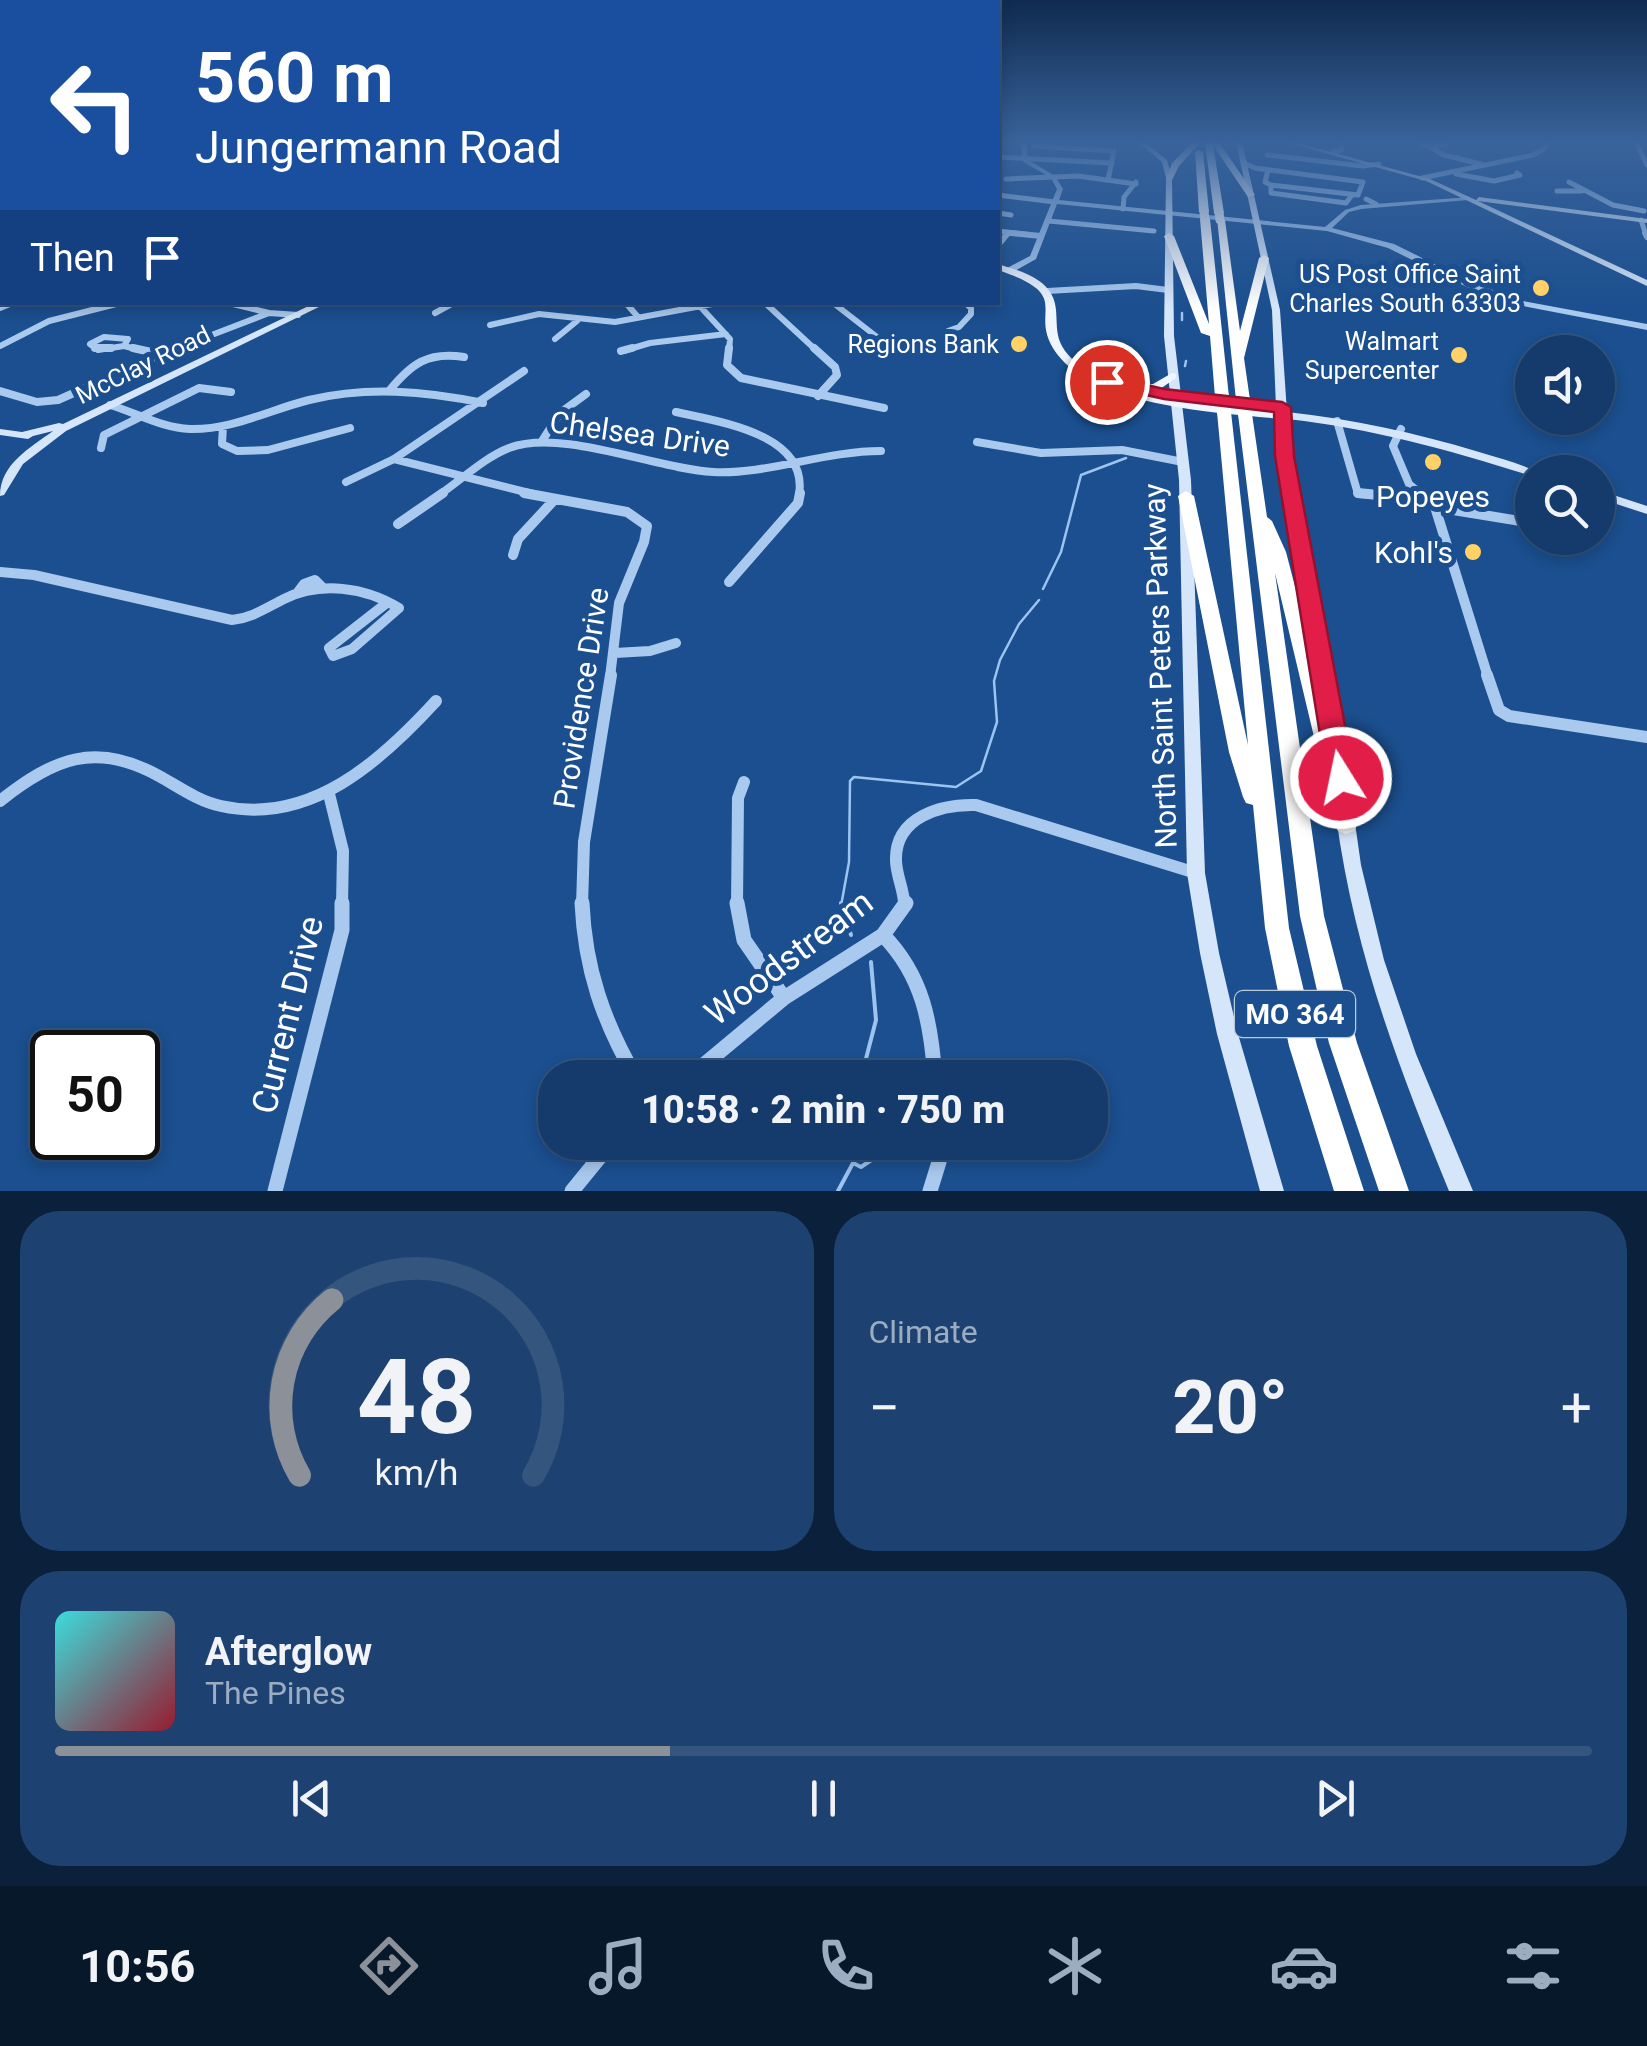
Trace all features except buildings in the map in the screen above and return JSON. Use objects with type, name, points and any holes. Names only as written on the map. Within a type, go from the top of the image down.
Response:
[{"type":"highway","name":"MO 364","points":[[1202,198],[1264,831],[1288,984],[1308,1063],[1349,1191]]},
{"type":"highway","name":"MO 364","points":[[1217,198],[1312,916],[1343,1042],[1394,1191]]},
{"type":"highway","points":[[1169,236],[1219,362]]},
{"type":"highway","points":[[1238,360],[1246,344],[1264,258]]},
{"type":"highway","points":[[1186,496],[1239,752],[1264,831]]},
{"type":"highway","points":[[1257,505],[1278,552],[1346,825]]},
{"type":"main road","name":"North Saint Peters Parkway","points":[[1169,198],[1172,376],[1186,496],[1196,873],[1202,916],[1238,1072],[1272,1191]]},
{"type":"main road","points":[[1252,198],[1278,321],[1284,456],[1360,902],[1392,1015],[1461,1191]]},
{"type":"main road","points":[[1468,198],[1494,206]]},
{"type":"main road","points":[[1469,198],[1494,206],[1647,283]]},
{"type":"main road","points":[[1494,206],[1491,204],[1506,203],[1645,216]]},
{"type":"main road","points":[[1002,270],[1047,291],[1053,304],[1056,346],[1074,365],[1107,382],[1176,405]]},
{"type":"main road","name":"McClay Road","points":[[0,492],[12,470],[30,452],[79,420],[319,305]]},
{"type":"main road","points":[[1134,391],[1156,388],[1172,376]]},
{"type":"main road","points":[[1134,391],[1164,406],[1282,405],[1320,412],[1405,432],[1515,467]]},
{"type":"main road","points":[[1282,405],[1337,421],[1405,432]]},
{"type":"main road","points":[[22,435],[79,420]]},
{"type":"main road","points":[[0,432],[49,438]]},
{"type":"main road","points":[[22,435],[30,452]]},
{"type":"main road","points":[[1615,500],[1647,510]]},
{"type":"street","points":[[1019,198],[1327,229],[1391,246],[1470,285],[1521,303],[1647,327]]},
{"type":"street","points":[[1002,270],[1028,263],[1057,198]]},
{"type":"street","points":[[1123,209],[1124,198]]},
{"type":"street","points":[[1309,198],[1350,202],[1357,198]]},
{"type":"street","points":[[1363,198],[1378,204]]},
{"type":"street","points":[[1327,229],[1347,211],[1378,204],[1468,198]]},
{"type":"street","points":[[1600,198],[1645,216],[1647,237]]},
{"type":"street","points":[[1000,212],[1012,214]]},
{"type":"street","points":[[1048,221],[1154,231]]},
{"type":"street","points":[[1000,231],[1042,236]]},
{"type":"street","points":[[1000,243],[1008,233]]},
{"type":"street","points":[[1047,291],[1136,286],[1168,290]]},
{"type":"street","points":[[0,346],[49,321],[112,305]]},
{"type":"street","points":[[238,305],[294,317]]},
{"type":"street","points":[[435,313],[450,305]]},
{"type":"street","points":[[537,305],[539,314]]},
{"type":"street","points":[[627,305],[638,318]]},
{"type":"street","points":[[490,325],[539,314],[602,323],[694,305]]},
{"type":"street","points":[[699,305],[730,339],[726,366],[730,372],[758,384],[884,408]]},
{"type":"street","points":[[767,305],[835,368],[838,375],[818,396]]},
{"type":"street","points":[[836,305],[876,337]]},
{"type":"street","points":[[948,331],[960,327],[971,314],[970,305]]},
{"type":"street","points":[[0,391],[49,402],[269,312]]},
{"type":"street","points":[[554,340],[577,321]]},
{"type":"street","points":[[621,351],[650,343],[726,334]]},
{"type":"street","points":[[124,346],[128,338],[117,335],[90,344],[98,350],[124,346],[162,354]]},
{"type":"street","points":[[800,352],[814,348]]},
{"type":"street","points":[[389,391],[411,366],[436,351],[464,357]]},
{"type":"street","points":[[346,482],[394,459],[524,371]]},
{"type":"street","points":[[101,448],[104,435],[206,385],[231,392]]},
{"type":"street","points":[[110,405],[174,428],[223,426],[312,399],[389,391],[432,393],[483,402]]},
{"type":"street","points":[[542,441],[560,413],[586,394]]},
{"type":"street","points":[[676,412],[748,431],[778,445],[793,460],[801,476],[803,491],[798,503],[729,582]]},
{"type":"street","points":[[1337,421],[1358,494],[1398,497],[1411,487]]},
{"type":"street","points":[[223,426],[222,444],[246,452],[275,449],[326,430],[350,428]]},
{"type":"street","points":[[1405,432],[1392,446],[1411,487],[1435,507],[1515,520]]},
{"type":"street","name":"Chelsea Drive","points":[[398,524],[506,448],[542,441],[713,472],[842,450],[881,452]]},
{"type":"street","points":[[977,442],[1027,453],[1122,450],[1183,462]]},
{"type":"street","name":"Providence Drive","points":[[394,459],[461,479],[628,512],[647,526],[646,541],[623,584],[616,653],[579,864],[579,914],[592,985],[624,1060]]},
{"type":"street","points":[[513,555],[518,539],[555,499]]},
{"type":"street","points":[[1435,507],[1463,589],[1458,590],[1500,710],[1509,716],[1647,738]]},
{"type":"street","points":[[0,572],[34,575],[232,620],[254,618],[297,594],[323,588],[351,590],[388,602],[396,605],[398,612],[344,654],[328,654],[333,644],[388,602]]},
{"type":"street","points":[[616,653],[650,651],[676,643]]},
{"type":"street","points":[[0,800],[57,764],[103,756],[123,758],[214,804],[233,808],[280,806],[329,794],[388,753],[436,701]]},
{"type":"street","points":[[744,782],[738,798],[737,915],[744,940],[784,998]]},
{"type":"street","name":"Current Drive","points":[[275,1191],[342,930],[343,851],[329,794]]},
{"type":"street","name":"Woodstream","points":[[710,1060],[784,998],[884,936],[906,903],[896,863],[901,838],[921,815],[956,803],[1052,827],[1196,873]]},
{"type":"street","points":[[884,936],[914,969],[931,1026],[933,1060]]},
{"type":"street","points":[[572,1191],[597,1160]]},
{"type":"street","points":[[930,1191],[938,1160]]},
{"type":"waterway","points":[[1182,313],[1182,320]]},
{"type":"waterway","points":[[1185,366],[1186,361]]},
{"type":"waterway","points":[[1043,589],[1061,552],[1081,475],[1126,458]]},
{"type":"waterway","points":[[841,904],[849,862],[850,781],[854,777],[956,787],[981,771],[997,722],[994,681],[1000,660],[1019,624],[1039,600]]},
{"type":"waterway","points":[[841,904],[851,935]]},
{"type":"waterway","points":[[866,1060],[876,1020],[871,962]]},
{"type":"waterway","points":[[838,1191],[853,1163],[861,1167],[871,1160]]},
{"type":"place","name":"US Post Office Saint Charles South 63303","points":[[1541,288]]},
{"type":"place","name":"Regions Bank","points":[[1019,344]]},
{"type":"place","name":"Walmart Supercenter","points":[[1459,355]]},
{"type":"place","name":"Popeyes","points":[[1433,462]]},
{"type":"place","name":"Kohl's","points":[[1473,552]]},
{"type":"route","points":[[1107,382],[1164,394],[1282,407],[1284,456],[1341,778]]}]
